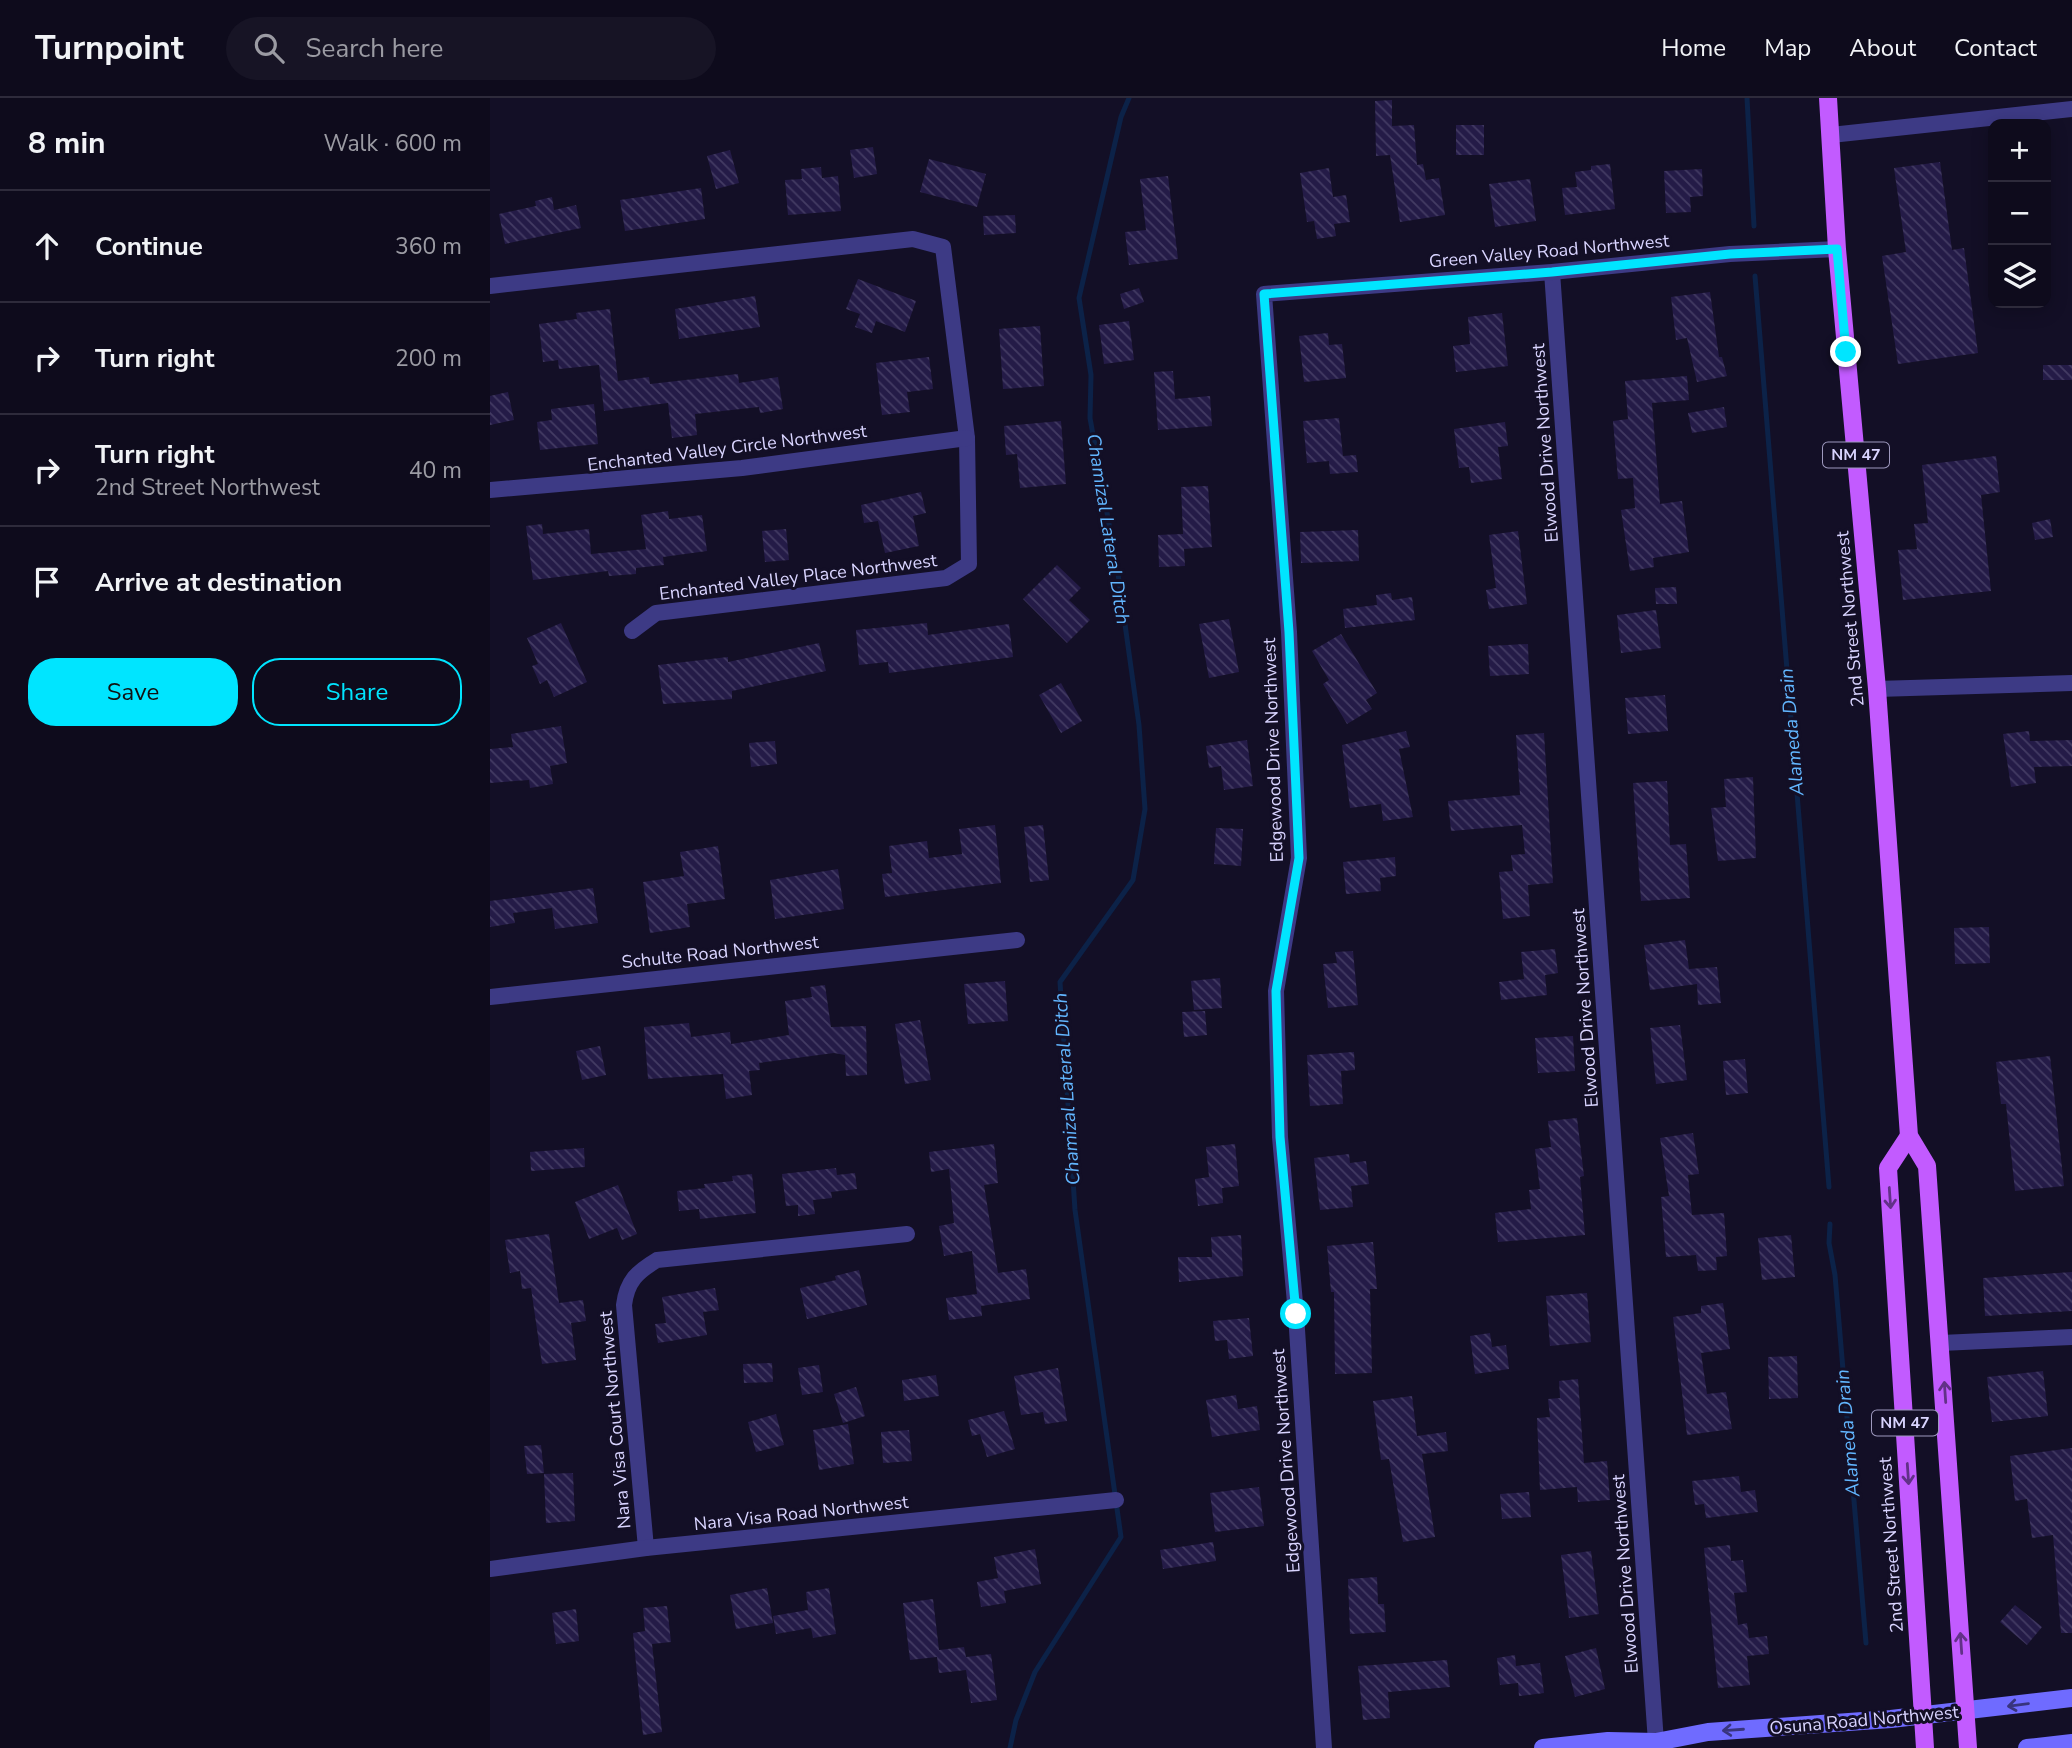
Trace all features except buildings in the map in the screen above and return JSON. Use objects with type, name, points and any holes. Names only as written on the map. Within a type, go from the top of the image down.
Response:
[{"type":"main road","name":"2nd Street Northwest","points":[[1828,98],[1837,249],[1877,689],[1909,1136],[1927,1166],[1968,1748]]},
{"type":"main road","name":"2nd Street Northwest","points":[[1909,1136],[1888,1168],[1925,1748]]},
{"type":"main road","name":"Osuna Road Northwest","points":[[1543,1748],[1608,1741],[1662,1745],[1708,1732],[1923,1716],[2072,1698]]},
{"type":"main road","points":[[2027,1748],[2072,1743]]},
{"type":"street","points":[[1831,135],[2072,109]]},
{"type":"street","points":[[490,286],[913,239],[943,247],[967,438]]},
{"type":"street","name":"Green Valley Road Northwest","points":[[1264,294],[1552,272],[1717,256],[1837,249]]},
{"type":"street","name":"Elwood Drive Northwest","points":[[1552,272],[1662,1745]]},
{"type":"street","name":"Edgewood Drive Northwest","points":[[1264,294],[1289,632],[1299,858],[1276,991],[1280,1137],[1296,1314],[1324,1748]]},
{"type":"street","name":"Enchanted Valley Circle Northwest","points":[[490,490],[742,468],[967,438]]},
{"type":"street","name":"Enchanted Valley Place Northwest","points":[[632,631],[656,613],[946,578],[969,564],[967,438]]},
{"type":"street","points":[[1877,689],[2072,683]]},
{"type":"street","name":"Schulte Road Northwest","points":[[490,997],[1017,940]]},
{"type":"street","name":"Nara Visa Court Northwest","points":[[646,1548],[624,1305],[626,1288],[634,1276],[657,1260],[907,1234]]},
{"type":"street","points":[[1941,1343],[2072,1337]]},
{"type":"street","name":"Nara Visa Road Northwest","points":[[490,1569],[646,1548],[1116,1500]]},
{"type":"waterway","name":"Chamizal Lateral Ditch","points":[[1010,1748],[1016,1720],[1035,1672],[1121,1537],[1075,1210],[1060,982],[1133,880],[1145,809],[1139,725],[1118,574],[1090,418],[1091,375],[1079,298],[1121,117],[1129,98]]},
{"type":"waterway","name":"Alameda Drain","points":[[1747,98],[1754,226]]},
{"type":"waterway","name":"Alameda Drain","points":[[1755,276],[1829,1187]]},
{"type":"waterway","name":"Alameda Drain","points":[[1830,1224],[1829,1243],[1835,1275],[1866,1643]]},
{"type":"route","points":[[1296,1314],[1280,1137],[1276,991],[1299,858],[1289,632],[1264,294],[1552,272],[1730,254],[1837,249],[1846,352]]}]
